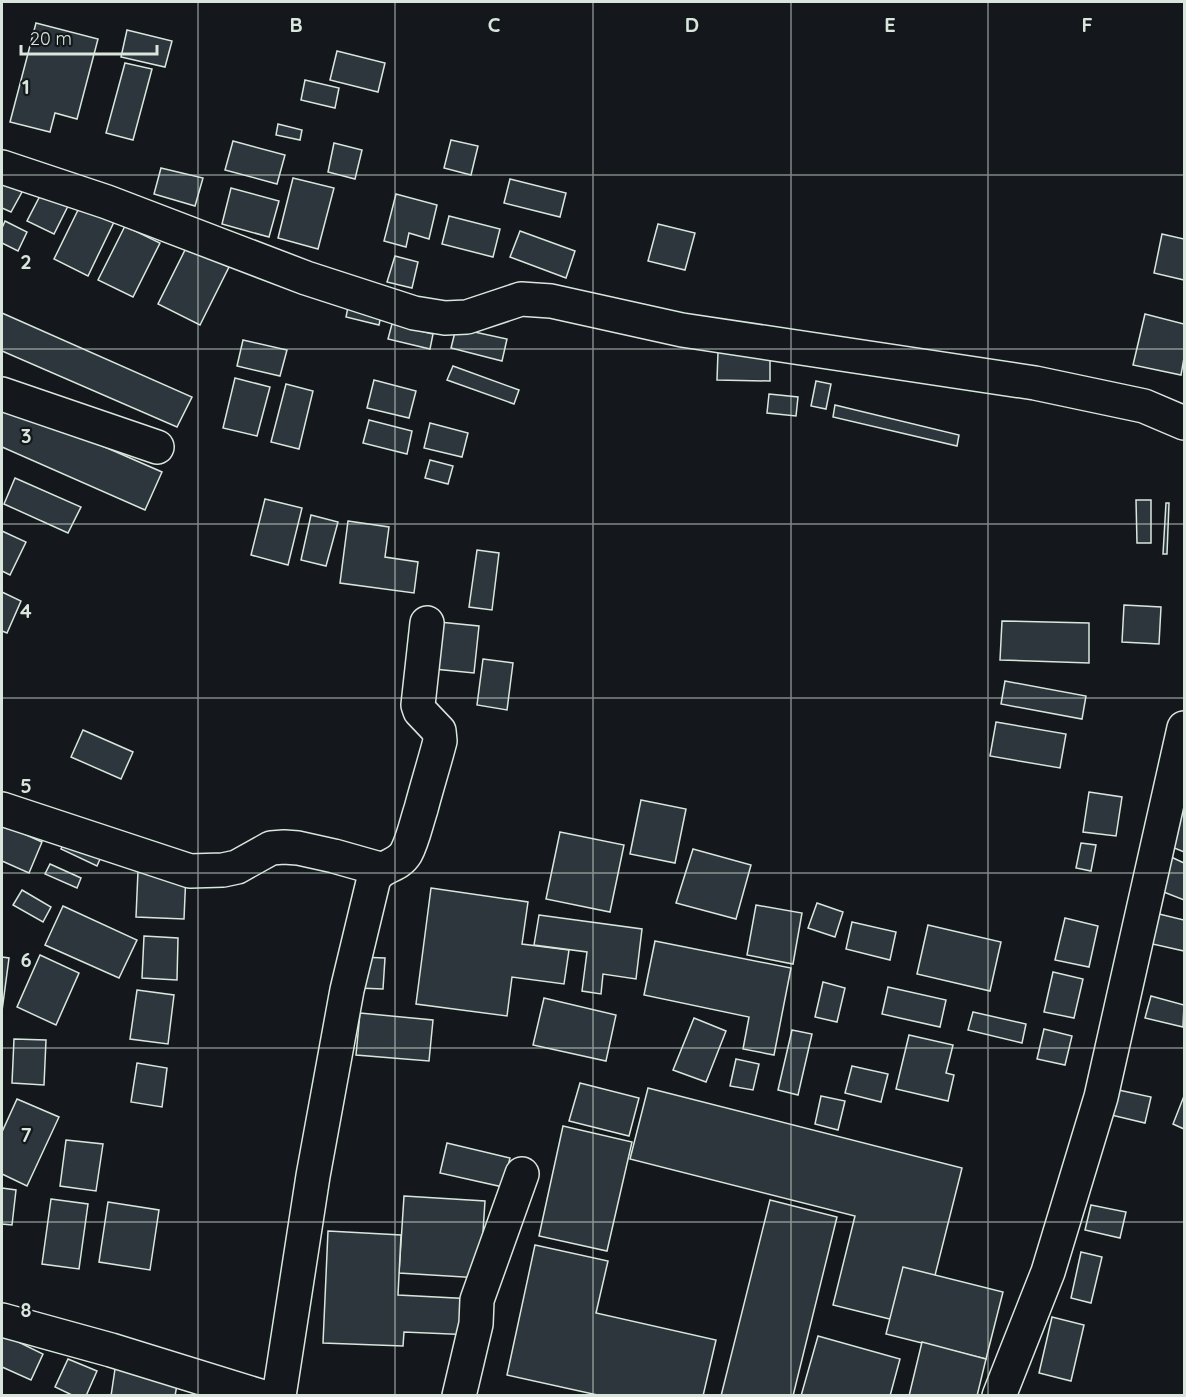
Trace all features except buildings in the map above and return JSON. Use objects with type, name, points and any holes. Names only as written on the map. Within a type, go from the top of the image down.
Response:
[{"type":"street","points":[[2,167],[106,202],[306,278],[414,313],[445,318],[466,317],[521,299],[551,301],[682,330],[1035,383],[1144,406],[1185,423]]},
{"type":"street","points":[[2,394],[157,447]]},
{"type":"street","points":[[279,1395],[313,1176],[347,990],[375,875],[381,869],[400,861],[405,854],[412,838],[440,741],[439,731],[426,718],[418,705],[427,623]]},
{"type":"street","points":[[999,1395],[1048,1272],[1101,1097],[1185,728]]},
{"type":"street","points":[[2,809],[190,871],[223,870],[237,867],[265,850],[284,847],[325,854],[381,869]]},
{"type":"street","points":[[459,1395],[476,1324],[477,1300],[522,1174]]},
{"type":"street","points":[[2,1320],[260,1395]]}]
